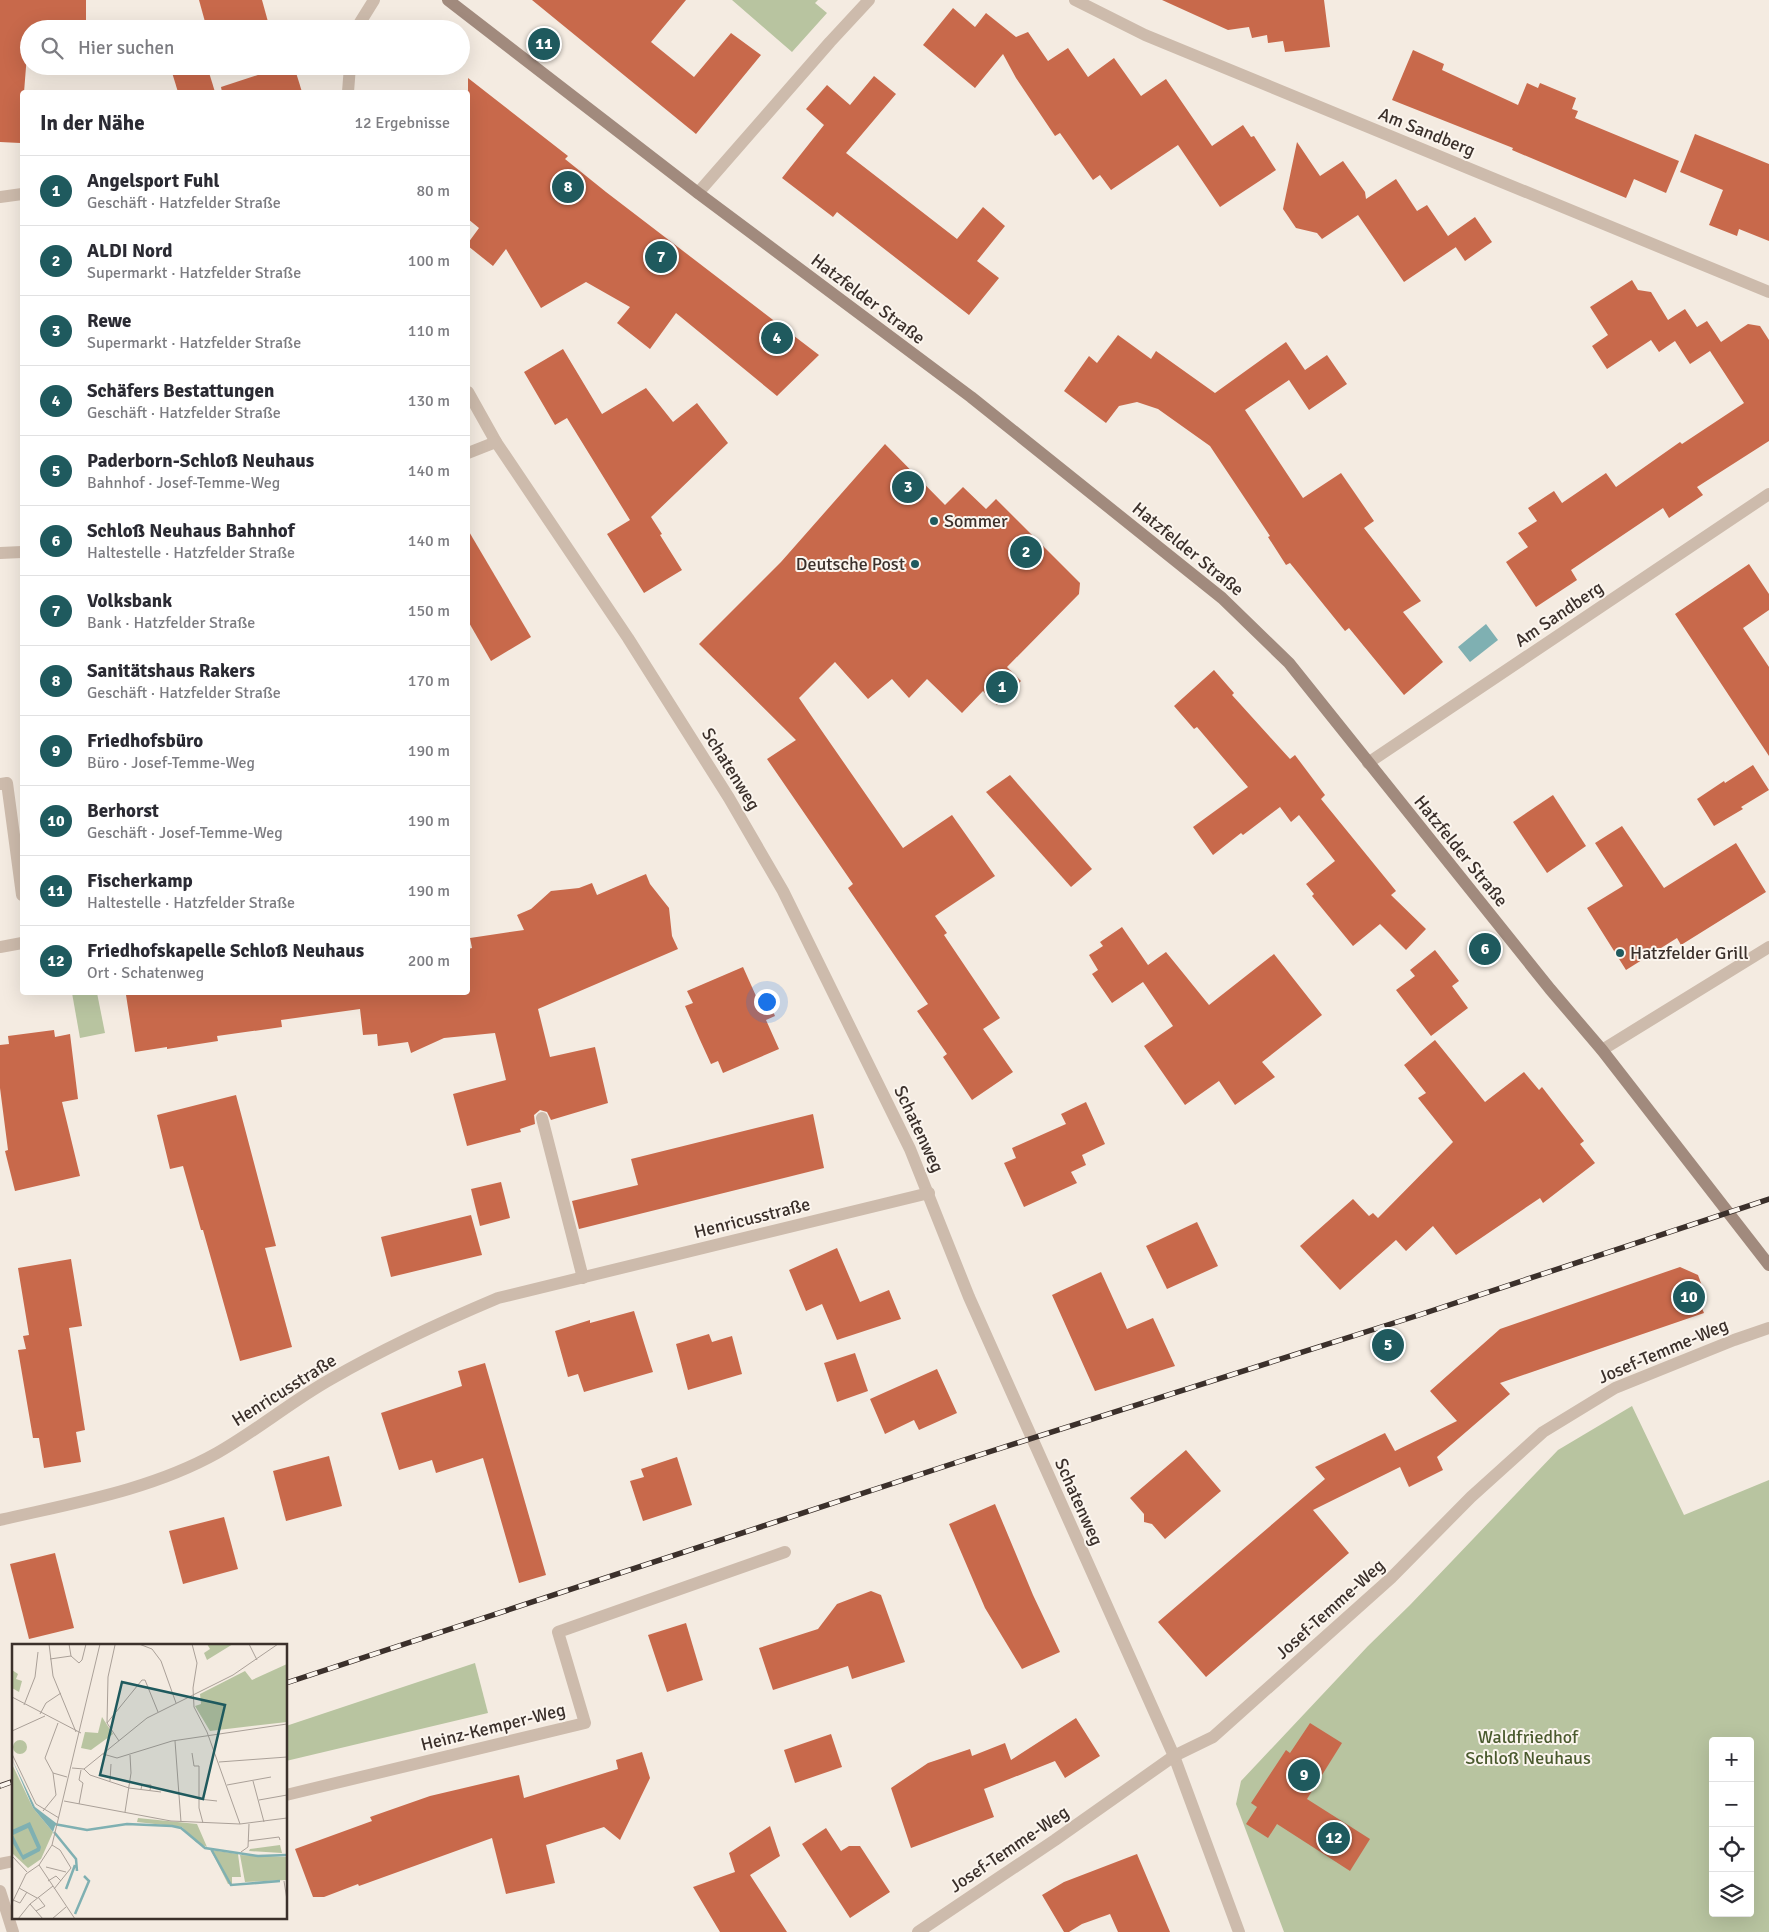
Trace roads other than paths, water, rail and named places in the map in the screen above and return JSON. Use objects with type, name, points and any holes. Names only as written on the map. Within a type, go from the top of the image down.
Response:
[{"type":"street","points":[[362,20],[374,0]]},
{"type":"street","name":"Hatzfelder Straße","points":[[448,0],[698,193],[970,397],[1222,598],[1289,663],[1550,989],[1602,1050],[1769,1265]]},
{"type":"street","points":[[698,193],[869,0]]},
{"type":"street","name":"Am Sandberg","points":[[1075,0],[1145,35],[1769,292]]},
{"type":"street","points":[[348,90],[349,75]]},
{"type":"street","points":[[0,197],[20,194]]},
{"type":"street","name":"Schatenweg","points":[[470,396],[496,442],[628,638],[729,798],[778,882],[910,1148],[969,1297],[1174,1756],[1240,1932]]},
{"type":"street","points":[[470,452],[496,442]]},
{"type":"street","name":"Am Sandberg","points":[[1368,763],[1769,494]]},
{"type":"street","points":[[0,553],[20,552]]},
{"type":"street","points":[[0,784],[7,783],[20,880]]},
{"type":"street","points":[[0,947],[20,944]]},
{"type":"street","points":[[1602,1050],[1769,948]]},
{"type":"street","points":[[542,1118],[583,1278]]},
{"type":"street","name":"Henricusstraße","points":[[0,1520],[125,1490],[216,1454],[331,1379],[438,1323],[498,1298],[929,1193]]},
{"type":"street","name":"Josef-Temme-Weg","points":[[918,1932],[1174,1756],[1213,1737],[1391,1578],[1471,1497],[1543,1432],[1615,1388],[1734,1340],[1769,1328]]},
{"type":"street","name":"Heinz-Kemper-Weg","points":[[288,1795],[585,1723],[558,1632],[785,1552]]},
{"type":"street","points":[[0,1891],[13,1932]]},
{"type":"water","points":[[1486,624],[1498,640],[1470,662],[1458,647]]},
{"type":"railway","points":[[288,1682],[970,1458],[1419,1315],[1769,1199]]},
{"type":"railway","points":[[0,1786],[12,1782]]},
{"type":"place","name":"Fischerkamp","points":[[544,44]]},
{"type":"place","name":"Sanitätshaus Rakers","points":[[568,187]]},
{"type":"place","name":"Volksbank","points":[[661,257]]},
{"type":"place","name":"Schäfers Bestattungen","points":[[777,338]]},
{"type":"place","name":"Rewe","points":[[908,487]]},
{"type":"place","name":"Sommer","points":[[934,521]]},
{"type":"place","name":"ALDI Nord","points":[[1026,552]]},
{"type":"place","name":"Deutsche Post","points":[[915,564]]},
{"type":"place","name":"Angelsport Fuhl","points":[[1002,687]]},
{"type":"place","name":"Schloß Neuhaus Bahnhof","points":[[1485,949]]},
{"type":"place","name":"Hatzfelder Grill","points":[[1620,953]]},
{"type":"place","name":"Berhorst","points":[[1689,1297]]},
{"type":"place","name":"Paderborn-Schloß Neuhaus","points":[[1388,1345]]},
{"type":"place","name":"Friedhofsbüro","points":[[1304,1775]]},
{"type":"place","name":"Friedhofskapelle Schloß Neuhaus","points":[[1334,1838]]},
{"type":"park label","name":"Waldfriedhof Schloß Neuhaus","points":[[1528,1747]]}]
